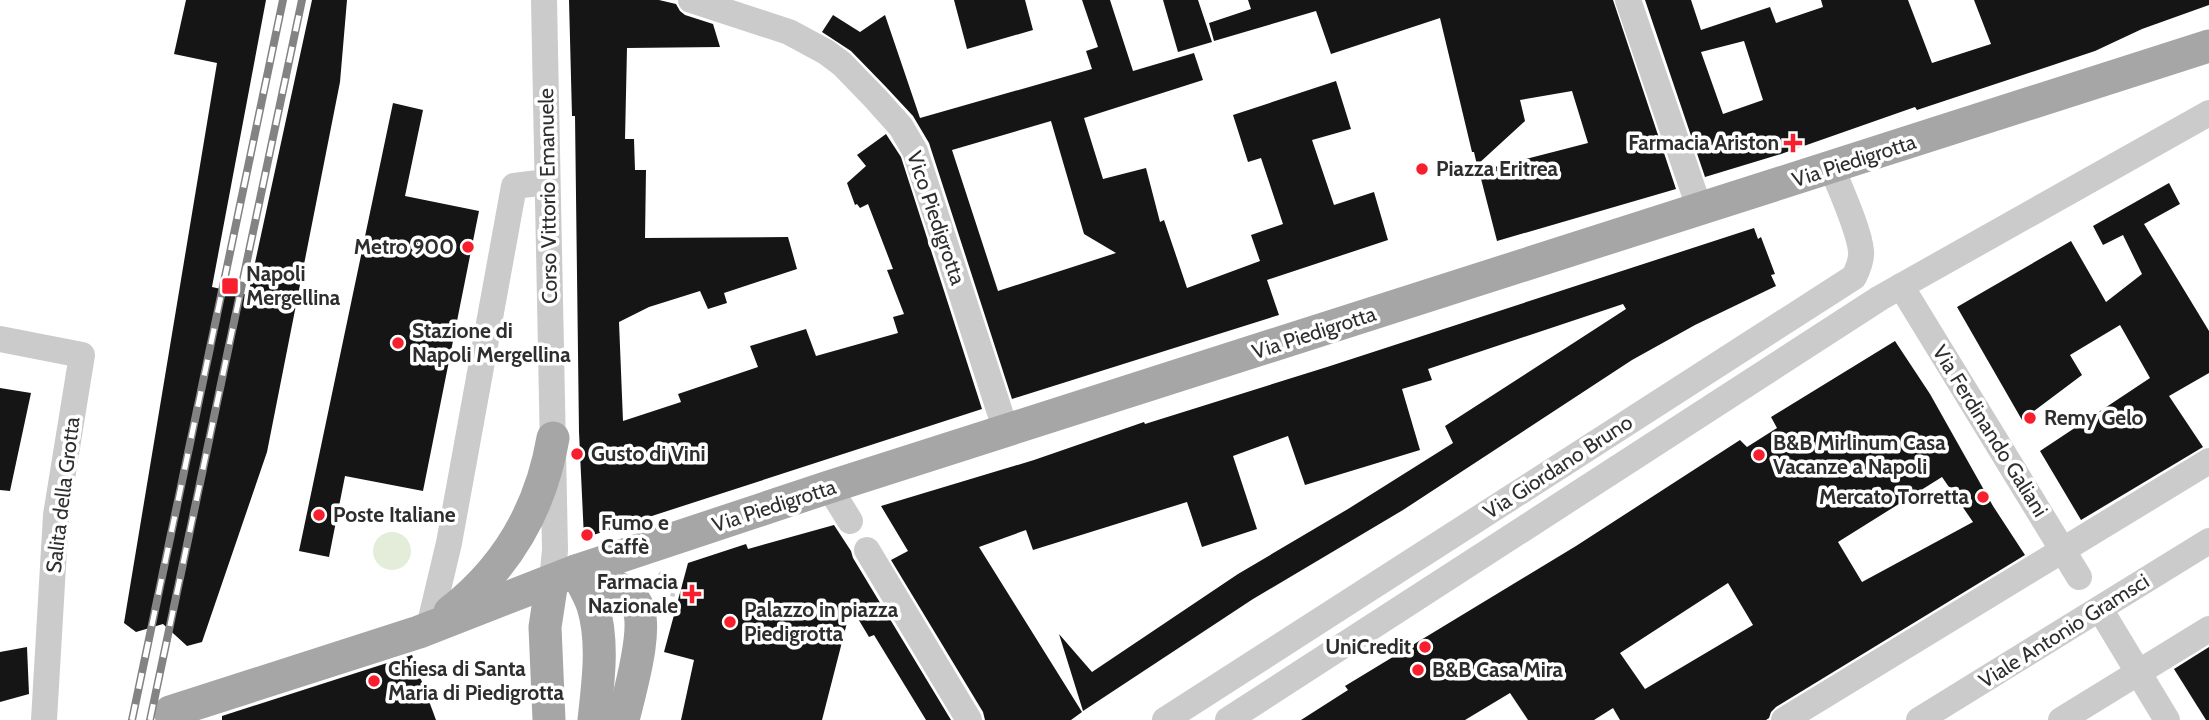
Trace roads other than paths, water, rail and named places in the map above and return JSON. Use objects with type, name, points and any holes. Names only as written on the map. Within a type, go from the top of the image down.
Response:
[{"type":"main road","name":"Via Piedigrotta","points":[[424,630],[564,576],[829,487],[2209,46]]},
{"type":"main road","points":[[170,712],[210,708],[424,630],[481,585],[517,538],[541,488],[552,438]]},
{"type":"main road","points":[[549,720],[545,628],[564,576]]},
{"type":"main road","points":[[547,686],[557,704],[567,712],[584,713],[592,708],[595,710],[599,678],[596,619],[590,598],[564,576]]},
{"type":"main road","points":[[564,576],[607,583],[626,594],[638,608],[641,628],[623,720]]},
{"type":"street","name":"Corso Vittorio Emanuele","points":[[544,0],[554,518],[564,576]]},
{"type":"street","name":"Vico Piedigrotta","points":[[691,0],[789,32],[826,51],[842,64],[901,127],[915,151],[1006,430]]},
{"type":"street","points":[[1628,0],[1700,210]]},
{"type":"street","points":[[1228,720],[1901,286],[2209,113]]},
{"type":"street","name":"Via Giordano Bruno","points":[[1165,720],[1854,277],[1860,265],[1861,253],[1832,167]]},
{"type":"street","points":[[424,630],[449,543],[514,186],[547,182]]},
{"type":"street","name":"Via Ferdinando Galiani","points":[[1901,286],[2079,577]]},
{"type":"street","name":"Salita della Grotta","points":[[0,339],[82,355],[56,515],[44,720]]},
{"type":"street","points":[[1784,720],[2209,461]]},
{"type":"street","points":[[829,487],[850,521]]},
{"type":"street","name":"Viale Antonio Gramsci","points":[[1919,720],[2209,541]]},
{"type":"street","points":[[867,550],[969,720]]},
{"type":"street","points":[[2099,609],[2167,720]]},
{"type":"street","points":[[2061,720],[2209,629]]},
{"type":"railway","points":[[132,720],[283,0]]},
{"type":"railway","points":[[150,720],[302,0]]},
{"type":"place","name":"Farmacia Ariston","points":[[1793,143]]},
{"type":"place","name":"Piazza Eritrea","points":[[1422,169]]},
{"type":"place","name":"Metro 900","points":[[468,247]]},
{"type":"place","name":"Napoli Mergellina","points":[[230,286]]},
{"type":"place","name":"Stazione di Napoli Mergellina","points":[[398,343]]},
{"type":"place","name":"Remy Gelo","points":[[2030,418]]},
{"type":"place","name":"Gusto di Vini","points":[[577,454]]},
{"type":"place","name":"B&B Mirlinum Casa Vacanze a Napoli","points":[[1759,455]]},
{"type":"place","name":"Mercato Torretta","points":[[1983,497]]},
{"type":"place","name":"Poste Italiane","points":[[319,515]]},
{"type":"place","name":"Fumo e Caffè","points":[[587,535]]},
{"type":"place","name":"Farmacia Nazionale","points":[[692,594]]},
{"type":"place","name":"Palazzo in piazza Piedigrotta","points":[[730,622]]},
{"type":"place","name":"UniCredit","points":[[1425,647]]},
{"type":"place","name":"B&B Casa Mira","points":[[1418,670]]},
{"type":"place","name":"Chiesa di Santa Maria di Piedigrotta","points":[[374,681]]}]
